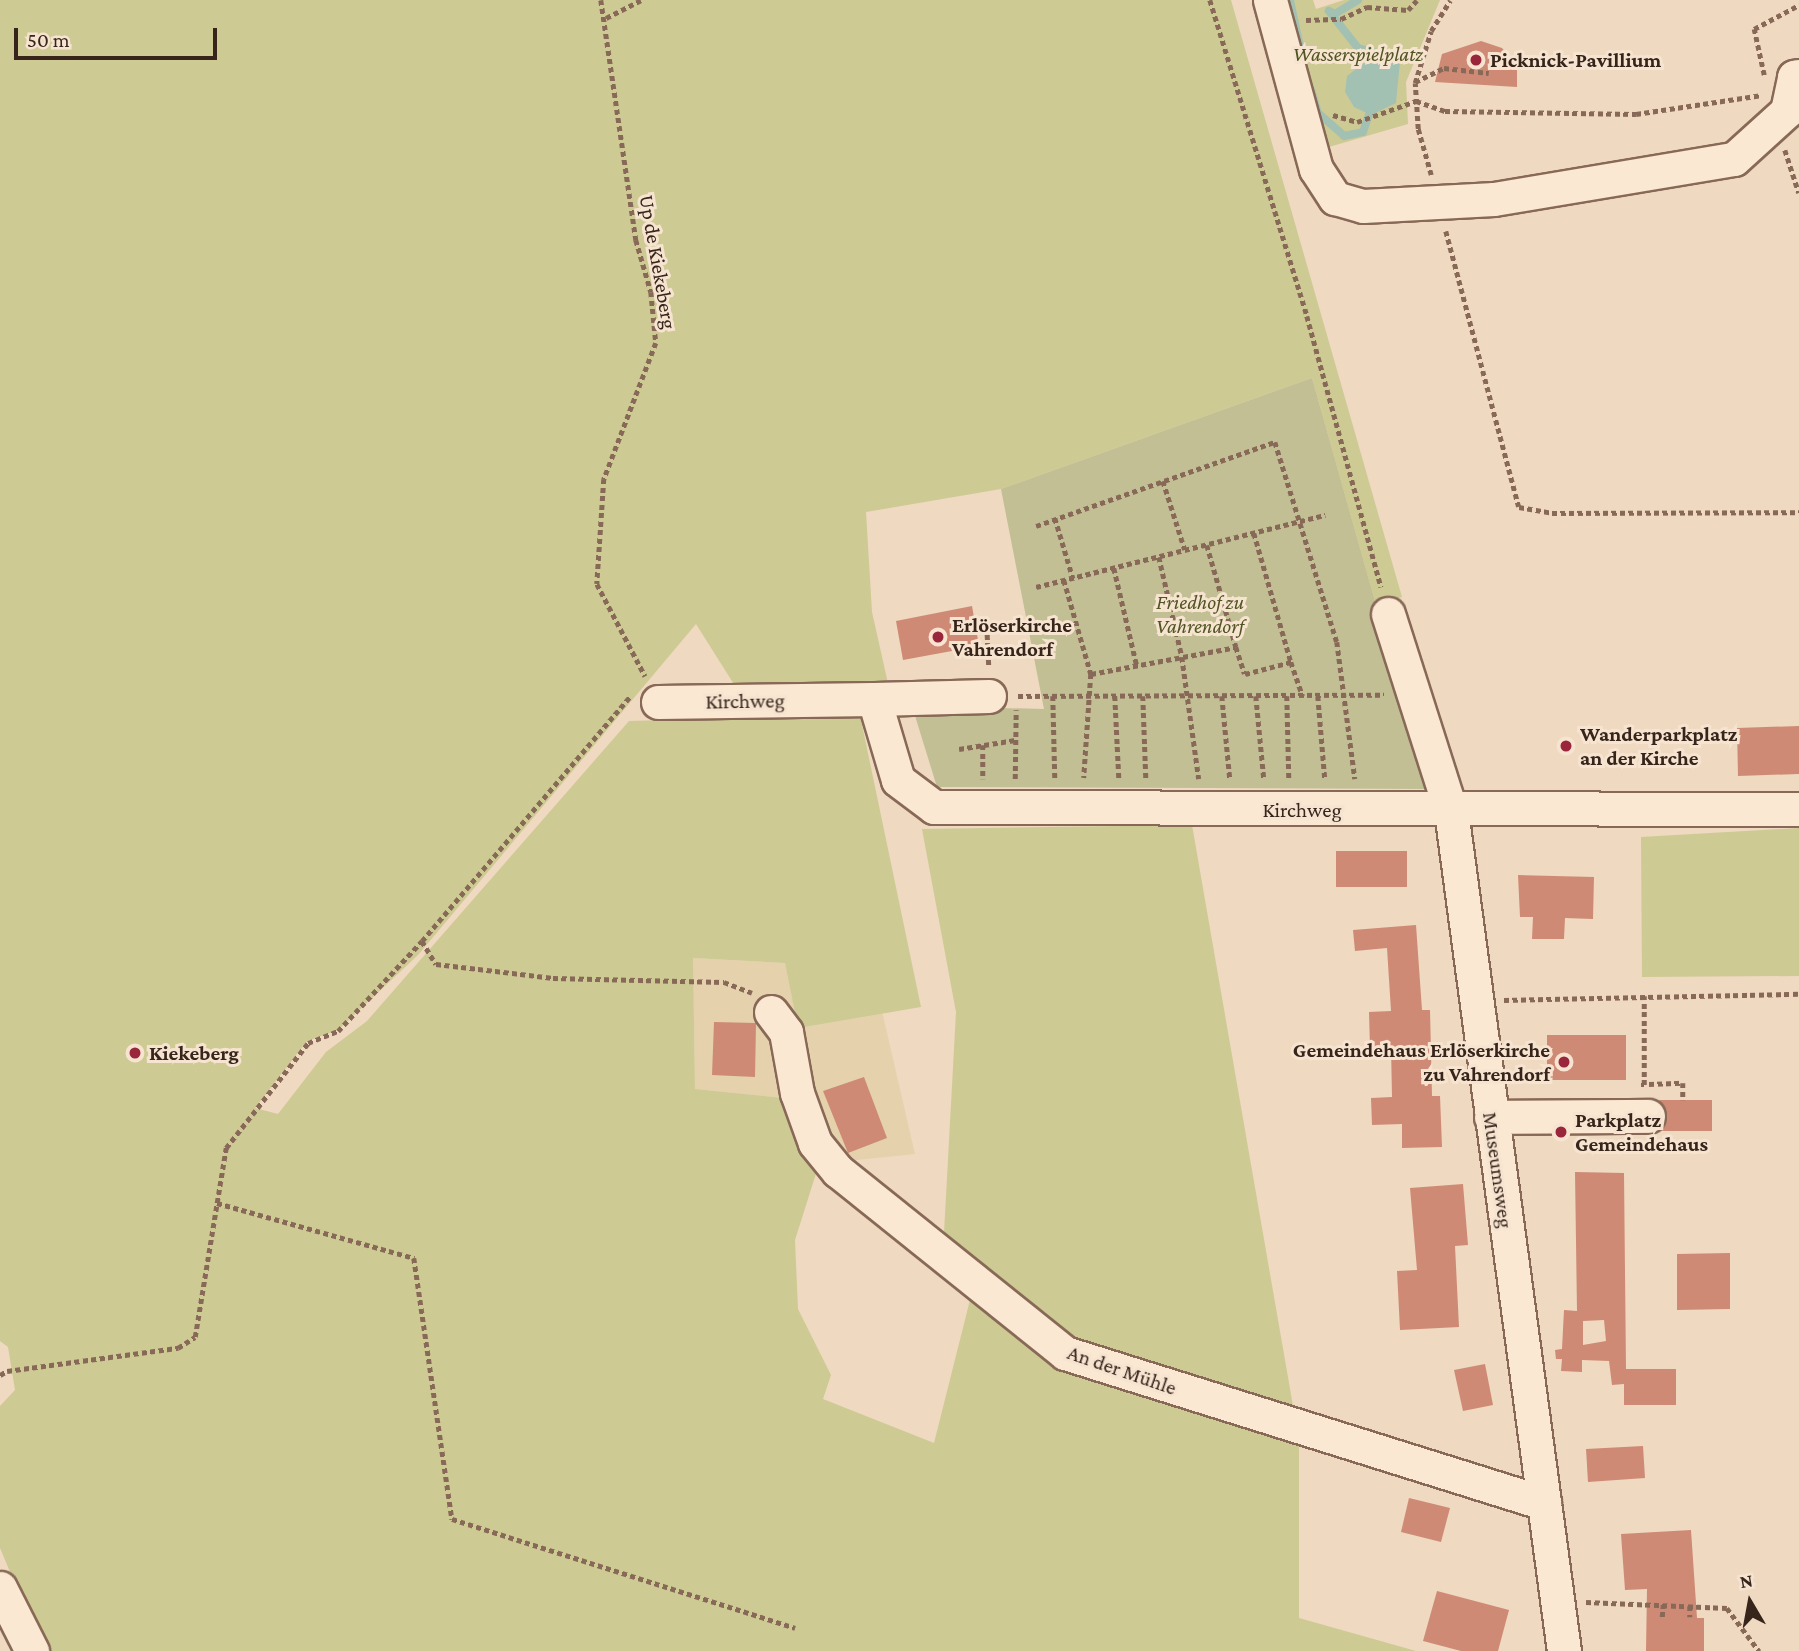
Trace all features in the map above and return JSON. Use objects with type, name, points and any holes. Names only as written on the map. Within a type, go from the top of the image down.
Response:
[{"type":"street","points":[[1270,0],[1316,169],[1335,198],[1363,206],[1494,199],[1734,159],[1787,111],[1795,82]]},
{"type":"street","name":"Museumsweg","points":[[1388,614],[1451,811],[1564,1651]]},
{"type":"street","name":"Kirchweg","points":[[652,690],[874,699],[1003,696]]},
{"type":"street","name":"Kirchweg","points":[[874,699],[898,780],[934,807],[1451,811],[1799,809]]},
{"type":"street","name":"An der Mühle","points":[[771,1012],[786,1032],[797,1093],[815,1143],[838,1171],[1065,1353],[1544,1503]]},
{"type":"street","points":[[1491,1117],[1646,1100]]},
{"type":"street","points":[[0,1588],[32,1651]]},
{"type":"path","name":"Up de Kiekeberg","points":[[601,0],[606,18],[636,240],[651,292],[656,344],[604,479],[597,584],[652,690]]},
{"type":"path","points":[[606,18],[641,0]]},
{"type":"path","points":[[1210,0],[1307,316],[1388,614]]},
{"type":"path","points":[[1326,17],[1341,19],[1367,7],[1408,10],[1417,0]]},
{"type":"path","points":[[1450,0],[1431,31],[1415,83],[1418,129],[1519,507],[1552,513],[1799,512]]},
{"type":"path","points":[[1754,29],[1799,5]]},
{"type":"path","points":[[1415,83],[1444,68],[1489,73]]},
{"type":"path","points":[[1357,122],[1416,101],[1445,111],[1636,114],[1795,82]]},
{"type":"path","points":[[1036,526],[1275,442],[1303,521],[1348,696],[1355,780]]},
{"type":"path","points":[[1163,481],[1185,551]]},
{"type":"path","points":[[1036,587],[1325,515]]},
{"type":"path","points":[[1055,519],[1073,578]]},
{"type":"path","points":[[1254,533],[1303,696]]},
{"type":"path","points":[[1207,545],[1245,674],[1291,662]]},
{"type":"path","points":[[1159,557],[1189,696],[1199,780]]},
{"type":"path","points":[[1114,568],[1137,666]]},
{"type":"path","points":[[1065,580],[1091,674],[1087,696],[1084,780]]},
{"type":"path","points":[[976,628],[987,626],[1015,740],[1015,779]]},
{"type":"path","points":[[1091,674],[1236,648]]},
{"type":"path","points":[[0,1376],[7,1371],[178,1348],[195,1337],[226,1148],[236,1133],[308,1043],[338,1031],[652,690]]},
{"type":"path","points":[[1003,696],[1348,696],[1413,693]]},
{"type":"path","points":[[1053,696],[1055,780]]},
{"type":"path","points":[[1115,696],[1119,780]]},
{"type":"path","points":[[1143,696],[1146,780]]},
{"type":"path","points":[[1222,696],[1230,780]]},
{"type":"path","points":[[1256,696],[1264,780]]},
{"type":"path","points":[[1287,696],[1289,780]]},
{"type":"path","points":[[1318,696],[1325,780]]},
{"type":"path","points":[[959,749],[1015,740]]},
{"type":"path","points":[[983,745],[984,779]]},
{"type":"path","points":[[422,941],[436,964],[553,978],[724,982],[757,995],[771,1012]]},
{"type":"path","points":[[1475,1001],[1644,995],[1799,994]]},
{"type":"path","points":[[1644,995],[1646,1100]]},
{"type":"path","points":[[1646,1100],[1683,1083],[1683,1100]]},
{"type":"path","points":[[1632,1085],[1646,1100]]},
{"type":"path","points":[[217,1203],[414,1258],[452,1519],[795,1628]]},
{"type":"path","points":[[1558,1601],[1727,1608],[1759,1651]]},
{"type":"path","points":[[1662,1617],[1663,1605]]},
{"type":"path","points":[[1690,1606],[1690,1618]]},
{"type":"shaded area","points":[[1401,51],[1396,103],[1371,115],[1354,107],[1345,92],[1347,76],[1377,53]]},
{"type":"shaded area","points":[[693,958],[785,963],[798,1028],[882,1011],[915,1154],[819,1164],[783,1098],[695,1089]]},
{"type":"green space","points":[[0,0],[1231,0],[1402,597],[1376,605],[1312,378],[1001,489],[866,512],[872,612],[889,688],[742,697],[696,624],[418,955],[338,1030],[307,1041],[255,1108],[278,1114],[326,1052],[367,1021],[629,721],[860,715],[921,1007],[798,1028],[785,963],[693,958],[695,1089],[783,1098],[819,1164],[795,1240],[798,1309],[831,1375],[823,1399],[934,1443],[972,1292],[1059,1365],[1299,1444],[1299,1618],[1416,1651],[49,1651],[39,1641],[0,1548],[0,1406],[15,1390],[8,1347],[0,1341]]},
{"type":"green space","name":"Wasserspielplatz","points":[[1288,0],[1313,0],[1316,9],[1344,0],[1440,0],[1406,82],[1408,124],[1322,149]]},
{"type":"green space","name":"Friedhof zu Vahrendorf","points":[[1312,378],[1428,789],[937,787],[912,706],[1044,709],[1001,489]]},
{"type":"green space","points":[[1192,825],[1293,1406],[1068,1338],[944,1233],[956,1012],[922,829]]},
{"type":"green space","points":[[1799,828],[1799,976],[1642,977],[1641,837]]},
{"type":"building","name":"Picknick-Pavillium","points":[[1481,41],[1502,48],[1517,66],[1517,87],[1435,82],[1442,54]]},
{"type":"building","name":"Erlöserkirche Vahrendorf","points":[[972,606],[979,646],[903,660],[896,621]]},
{"type":"building","points":[[1799,726],[1799,774],[1738,776],[1737,728]]},
{"type":"building","points":[[1336,851],[1407,851],[1407,887],[1336,887]]},
{"type":"building","points":[[1518,875],[1594,877],[1593,919],[1565,918],[1564,939],[1532,939],[1533,917],[1520,917]]},
{"type":"building","points":[[1416,925],[1422,1010],[1430,1010],[1432,1096],[1440,1096],[1442,1147],[1402,1148],[1402,1124],[1372,1125],[1371,1098],[1392,1097],[1391,1047],[1370,1047],[1369,1012],[1391,1011],[1387,948],[1355,951],[1353,930]]},
{"type":"building","points":[[714,1022],[756,1023],[755,1077],[712,1075]]},
{"type":"building","points":[[1547,1035],[1626,1035],[1626,1080],[1547,1080]]},
{"type":"building","points":[[864,1077],[887,1138],[848,1153],[823,1091]]},
{"type":"building","points":[[1659,1100],[1712,1100],[1712,1131],[1659,1131],[1667,1115]]},
{"type":"building","points":[[1575,1172],[1624,1173],[1626,1369],[1676,1369],[1676,1405],[1624,1405],[1624,1384],[1612,1385],[1609,1361],[1582,1360],[1582,1372],[1561,1371],[1562,1359],[1556,1359],[1555,1350],[1562,1349],[1564,1310],[1577,1311]],"holes":[[[1604,1320],[1606,1341],[1583,1345],[1583,1321]]]},
{"type":"building","points":[[1463,1184],[1468,1245],[1455,1246],[1459,1327],[1400,1330],[1397,1271],[1417,1270],[1410,1188]]},
{"type":"building","points":[[1730,1253],[1730,1309],[1677,1310],[1677,1254]]},
{"type":"building","points":[[1485,1364],[1493,1405],[1463,1411],[1454,1370]]},
{"type":"building","points":[[1643,1446],[1645,1478],[1588,1482],[1586,1449]]},
{"type":"building","points":[[1409,1498],[1450,1508],[1441,1542],[1401,1532]]},
{"type":"building","points":[[1691,1530],[1697,1618],[1704,1618],[1704,1651],[1646,1651],[1647,1589],[1625,1590],[1621,1534]]},
{"type":"building","points":[[1437,1591],[1509,1610],[1498,1651],[1461,1651],[1423,1641]]},
{"type":"waterway","points":[[1290,0],[1303,61]]},
{"type":"waterway","points":[[1358,0],[1335,14],[1329,11],[1358,48],[1377,53],[1376,62]]},
{"type":"waterway","points":[[1311,90],[1318,113],[1344,136],[1363,132],[1372,106]]},
{"type":"place","name":"Picknick-Pavillium","points":[[1476,60]]},
{"type":"place","name":"Erlöserkirche Vahrendorf","points":[[938,637]]},
{"type":"place","name":"Wanderparkplatz an der Kirche","points":[[1566,746]]},
{"type":"place","name":"Kiekeberg","points":[[135,1053]]},
{"type":"place","name":"Gemeindehaus Erlöserkirche zu Vahrendorf","points":[[1564,1062]]},
{"type":"place","name":"Parkplatz Gemeindehaus","points":[[1561,1132]]}]
